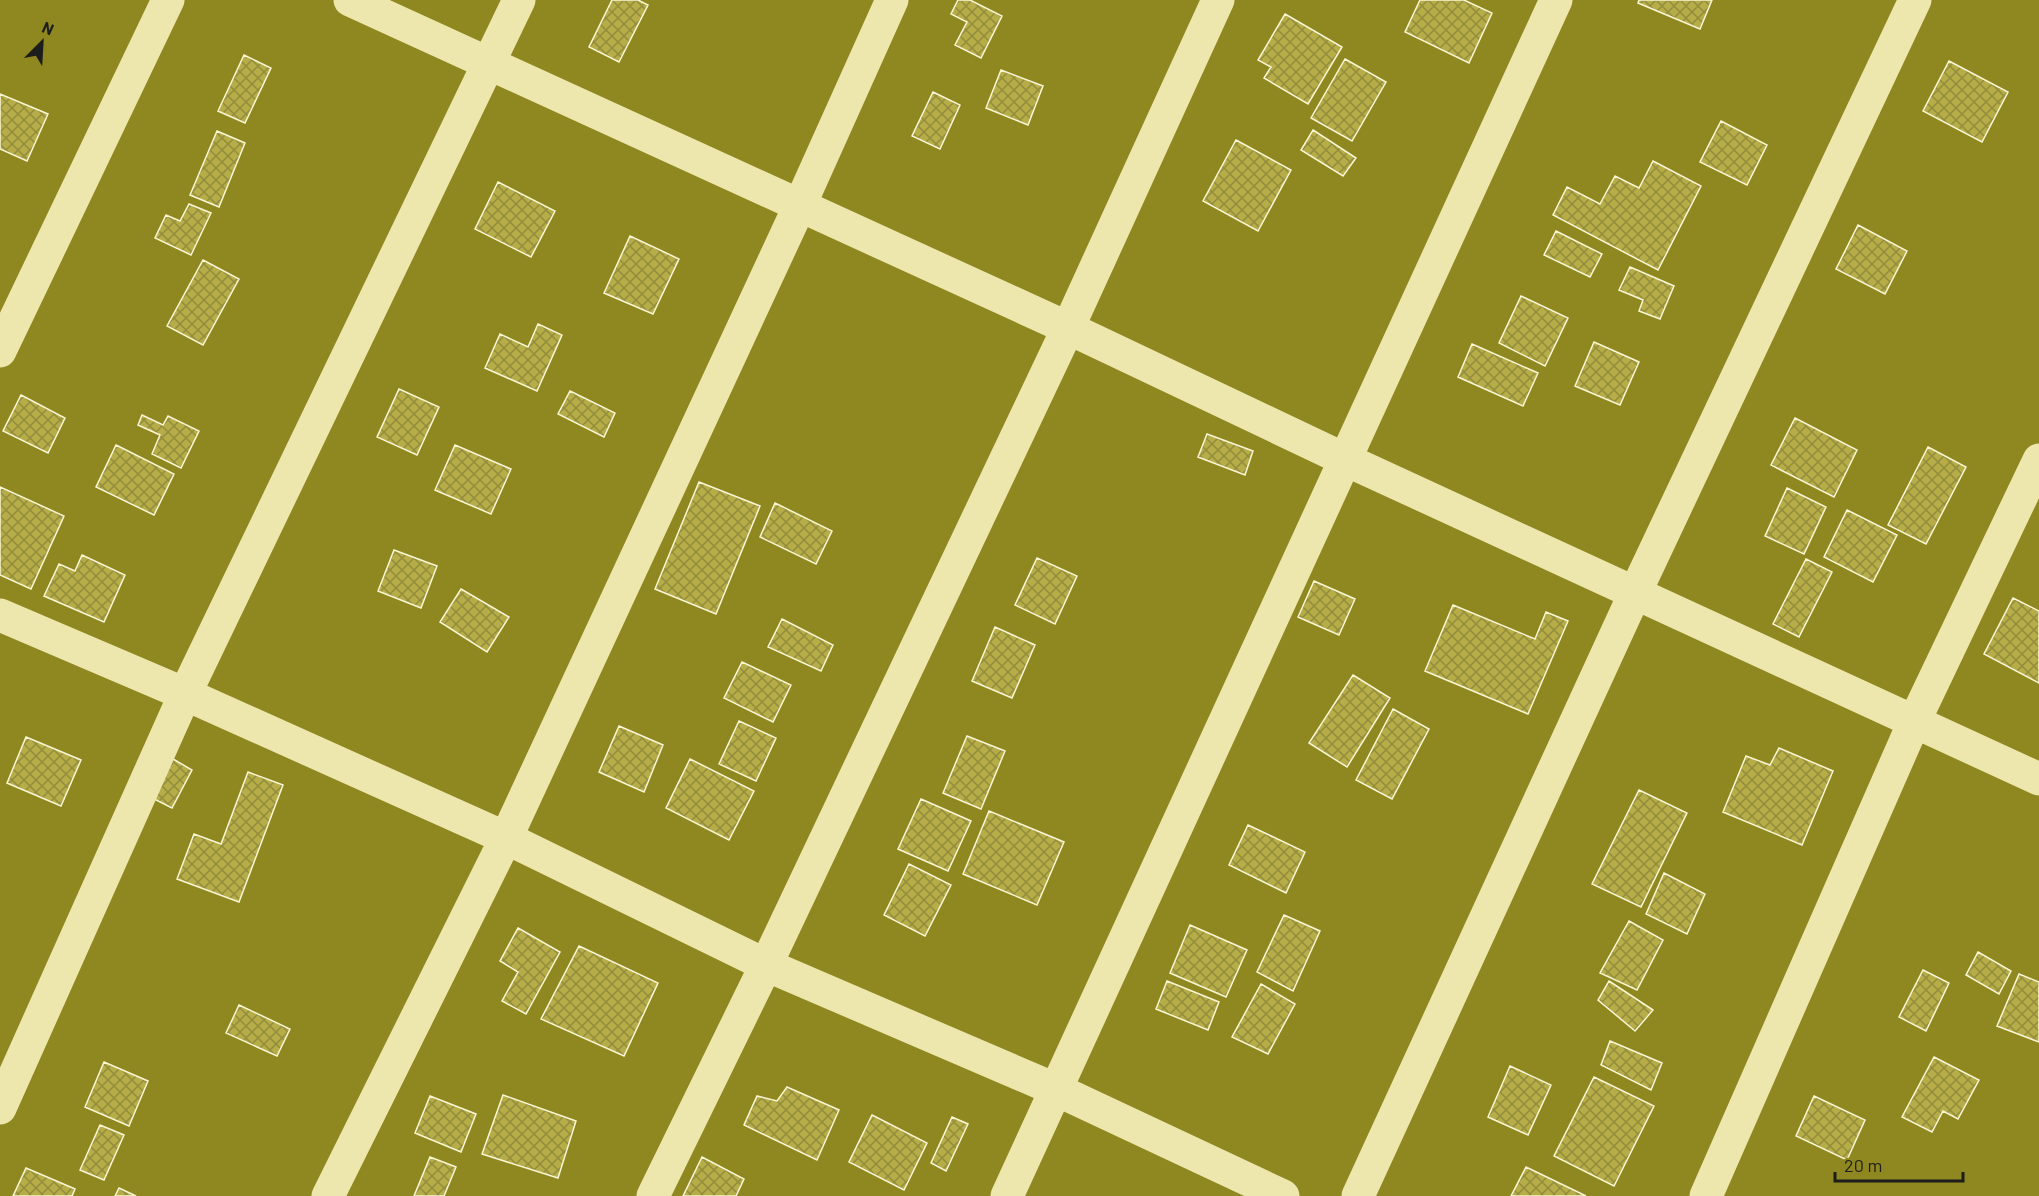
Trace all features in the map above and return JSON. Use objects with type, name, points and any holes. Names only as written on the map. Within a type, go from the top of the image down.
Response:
[{"type":"street","points":[[0,351],[168,0]]},
{"type":"street","points":[[350,0],[1068,328],[1344,459],[2039,779]]},
{"type":"street","points":[[0,1108],[185,694],[519,0]]},
{"type":"street","points":[[328,1196],[506,838],[800,207],[892,0]]},
{"type":"street","points":[[653,1196],[766,965],[1068,328],[1218,0]]},
{"type":"street","points":[[1007,1196],[1556,0]]},
{"type":"street","points":[[1358,1196],[1635,593],[1916,0]]},
{"type":"street","points":[[1706,1196],[1914,722],[2039,460]]},
{"type":"street","points":[[0,615],[185,694],[506,838],[766,965],[1057,1090],[1283,1196]]},
{"type":"building","points":[[612,0],[638,0],[648,5],[619,62],[589,47]]},
{"type":"building","points":[[958,0],[970,0],[1002,16],[981,58],[955,45],[967,22],[951,14]]},
{"type":"building","points":[[1420,0],[1464,0],[1492,13],[1469,63],[1405,32]]},
{"type":"building","points":[[1639,0],[1712,0],[1700,29],[1638,3]]},
{"type":"building","points":[[1285,14],[1342,47],[1308,104],[1264,78],[1271,67],[1258,60]]},
{"type":"building","points":[[244,55],[271,68],[245,123],[218,111]]},
{"type":"building","points":[[1345,59],[1386,82],[1352,141],[1311,118]]},
{"type":"building","points":[[1949,61],[2008,92],[1982,142],[1923,111]]},
{"type":"building","points":[[1001,70],[1043,86],[1028,125],[986,108]]},
{"type":"building","points":[[933,92],[960,105],[940,149],[912,136]]},
{"type":"building","points":[[0,94],[48,114],[27,161],[0,149]]},
{"type":"building","points":[[1721,121],[1767,145],[1747,185],[1700,162]]},
{"type":"building","points":[[1313,130],[1356,158],[1343,176],[1301,150]]},
{"type":"building","points":[[217,131],[245,143],[219,207],[190,195]]},
{"type":"building","points":[[1236,140],[1291,170],[1258,231],[1203,201]]},
{"type":"building","points":[[1653,161],[1701,186],[1658,270],[1553,215],[1567,187],[1600,204],[1615,176],[1639,188]]},
{"type":"building","points":[[498,182],[555,211],[531,257],[475,229]]},
{"type":"building","points":[[189,204],[211,213],[191,255],[155,238],[166,215],[180,221]]},
{"type":"building","points":[[1858,225],[1907,251],[1885,294],[1836,269]]},
{"type":"building","points":[[1556,231],[1602,254],[1590,277],[1544,255]]},
{"type":"building","points":[[630,236],[679,259],[653,314],[604,293]]},
{"type":"building","points":[[203,260],[239,279],[203,345],[167,326]]},
{"type":"building","points":[[1630,267],[1674,286],[1660,319],[1639,311],[1643,300],[1619,290]]},
{"type":"building","points":[[1521,296],[1568,318],[1545,366],[1499,343]]},
{"type":"building","points":[[538,324],[562,335],[537,391],[485,368],[500,334],[528,347]]},
{"type":"building","points":[[1594,342],[1639,362],[1620,405],[1575,386]]},
{"type":"building","points":[[1472,344],[1538,373],[1523,406],[1458,377]]},
{"type":"building","points":[[399,389],[439,407],[417,455],[377,437]]},
{"type":"building","points":[[570,391],[615,413],[604,437],[558,414]]},
{"type":"building","points":[[21,395],[65,418],[48,453],[3,431]]},
{"type":"building","points":[[142,415],[163,425],[168,416],[199,431],[181,468],[152,454],[160,435],[138,425]]},
{"type":"building","points":[[1795,418],[1857,450],[1834,497],[1771,465]]},
{"type":"building","points":[[1207,434],[1253,451],[1245,475],[1198,457]]},
{"type":"building","points":[[116,445],[174,474],[154,515],[96,487]]},
{"type":"building","points":[[455,445],[511,469],[491,514],[435,490]]},
{"type":"building","points":[[1928,447],[1966,467],[1926,544],[1888,525]]},
{"type":"building","points":[[699,482],[760,506],[716,614],[655,589]]},
{"type":"building","points":[[0,487],[64,516],[31,589],[0,575]]},
{"type":"building","points":[[1787,488],[1826,507],[1804,554],[1765,536]]},
{"type":"building","points":[[775,503],[832,531],[816,564],[760,537]]},
{"type":"building","points":[[1847,510],[1897,535],[1873,582],[1824,557]]},
{"type":"building","points":[[394,550],[437,566],[421,608],[378,591]]},
{"type":"building","points":[[82,555],[125,575],[104,622],[44,596],[59,564],[75,571]]},
{"type":"building","points":[[1037,558],[1077,576],[1055,624],[1015,605]]},
{"type":"building","points":[[1806,559],[1832,572],[1799,637],[1773,624]]},
{"type":"building","points":[[1314,581],[1355,599],[1339,635],[1298,617]]},
{"type":"building","points":[[461,589],[509,617],[487,652],[440,622]]},
{"type":"building","points":[[2013,598],[2039,611],[2039,683],[1984,654]]},
{"type":"building","points":[[1453,605],[1535,639],[1546,612],[1568,621],[1528,714],[1425,671]]},
{"type":"building","points":[[782,619],[833,645],[821,671],[768,647]]},
{"type":"building","points":[[995,627],[1035,645],[1012,698],[972,681]]},
{"type":"building","points":[[742,662],[791,685],[773,722],[724,698]]},
{"type":"building","points":[[1353,675],[1390,698],[1347,767],[1309,743]]},
{"type":"building","points":[[1393,709],[1429,729],[1392,799],[1356,780]]},
{"type":"building","points":[[739,721],[776,738],[756,781],[719,764]]},
{"type":"building","points":[[619,726],[663,745],[644,792],[599,772]]},
{"type":"building","points":[[967,736],[1005,751],[981,809],[943,793]]},
{"type":"building","points":[[26,737],[81,760],[61,806],[7,783]]},
{"type":"building","points":[[1779,748],[1833,771],[1802,845],[1723,812],[1746,756],[1770,765]]},
{"type":"building","points":[[173,759],[192,770],[172,808],[152,798]]},
{"type":"building","points":[[690,759],[754,791],[729,840],[666,808]]},
{"type":"building","points":[[248,772],[283,785],[239,902],[177,879],[194,834],[221,844]]},
{"type":"building","points":[[1639,790],[1687,813],[1641,907],[1592,884]]},
{"type":"building","points":[[921,799],[971,821],[948,871],[898,849]]},
{"type":"building","points":[[989,811],[1064,842],[1037,905],[963,874]]},
{"type":"building","points":[[1248,825],[1305,852],[1286,893],[1229,865]]},
{"type":"building","points":[[909,864],[951,885],[925,936],[884,915]]},
{"type":"building","points":[[1664,873],[1705,894],[1687,934],[1646,914]]},
{"type":"building","points":[[1284,915],[1320,931],[1293,991],[1257,972]]},
{"type":"building","points":[[1629,921],[1663,940],[1637,990],[1600,973]]},
{"type":"building","points":[[1190,925],[1247,950],[1226,997],[1170,973]]},
{"type":"building","points":[[518,928],[560,952],[526,1014],[502,1001],[518,972],[500,961]]},
{"type":"building","points":[[579,946],[658,983],[624,1056],[541,1019]]},
{"type":"building","points":[[1978,952],[2011,971],[1999,994],[1966,975]]},
{"type":"building","points":[[1923,970],[1949,983],[1926,1031],[1899,1017]]},
{"type":"building","points":[[2019,974],[2039,982],[2039,1042],[1997,1026]]},
{"type":"building","points":[[1167,981],[1219,1002],[1208,1030],[1156,1009]]},
{"type":"building","points":[[1609,981],[1653,1010],[1635,1031],[1598,1000]]},
{"type":"building","points":[[1261,984],[1295,1004],[1268,1054],[1232,1037]]},
{"type":"building","points":[[239,1005],[290,1029],[277,1056],[226,1033]]},
{"type":"building","points":[[1610,1041],[1662,1063],[1651,1090],[1601,1065]]},
{"type":"building","points":[[1934,1057],[1979,1080],[1958,1119],[1943,1111],[1932,1132],[1902,1117]]},
{"type":"building","points":[[104,1062],[148,1081],[129,1126],[85,1107]]},
{"type":"building","points":[[1510,1066],[1551,1085],[1528,1135],[1488,1117]]},
{"type":"building","points":[[1594,1077],[1654,1106],[1614,1186],[1554,1156]]},
{"type":"building","points":[[787,1087],[839,1110],[817,1160],[744,1125],[757,1096],[777,1101]]},
{"type":"building","points":[[503,1095],[576,1121],[558,1178],[482,1154]]},
{"type":"building","points":[[430,1096],[476,1114],[461,1152],[415,1133]]},
{"type":"building","points":[[1814,1096],[1865,1120],[1847,1160],[1796,1136]]},
{"type":"building","points":[[872,1115],[927,1143],[904,1190],[849,1162]]},
{"type":"building","points":[[952,1117],[968,1124],[946,1171],[931,1163]]},
{"type":"building","points":[[100,1125],[124,1135],[104,1180],[80,1170]]},
{"type":"building","points":[[430,1157],[456,1167],[444,1196],[414,1196]]},
{"type":"building","points":[[702,1157],[744,1179],[736,1196],[683,1196]]},
{"type":"building","points":[[1526,1167],[1586,1196],[1511,1196]]},
{"type":"building","points":[[26,1168],[75,1189],[72,1196],[13,1196]]},
{"type":"building","points":[[119,1188],[136,1196],[115,1196]]}]
